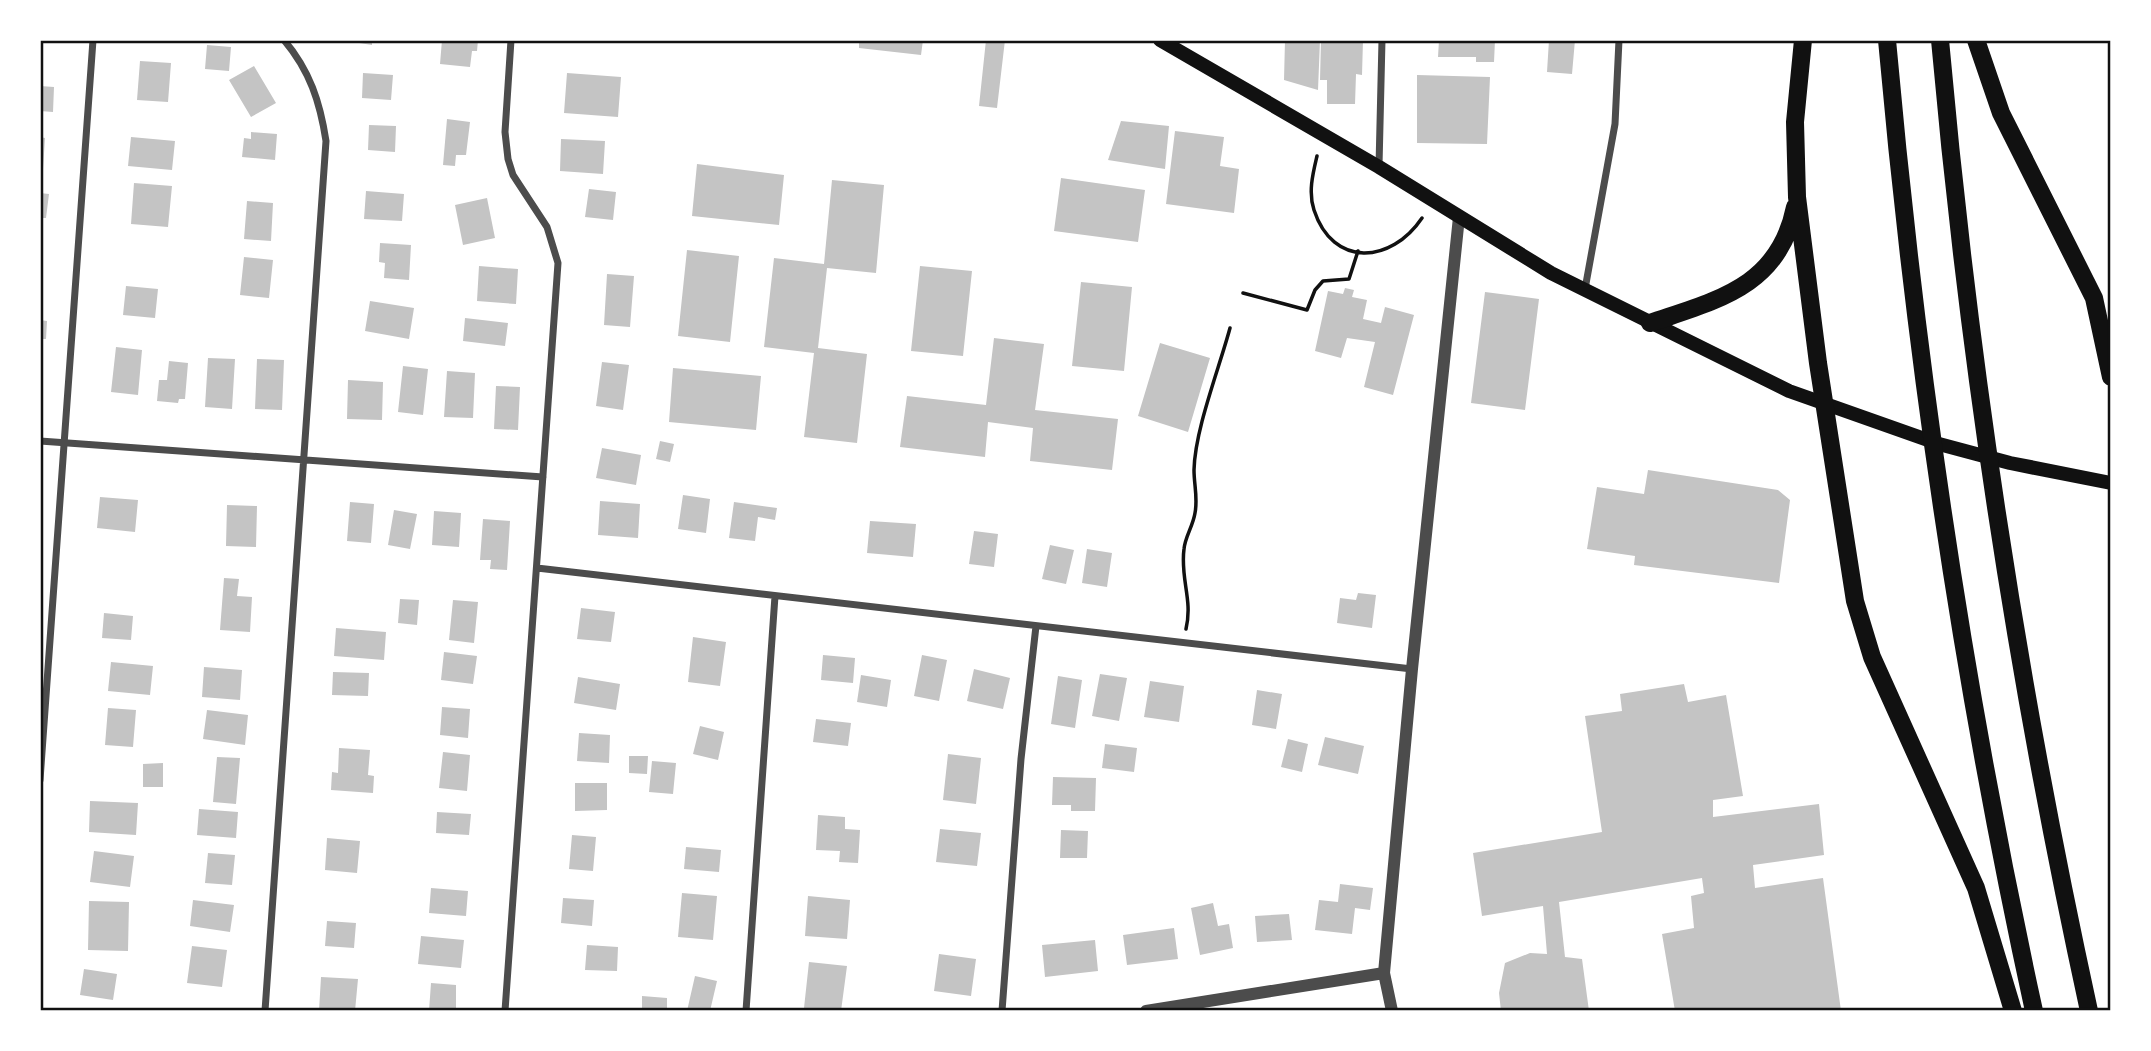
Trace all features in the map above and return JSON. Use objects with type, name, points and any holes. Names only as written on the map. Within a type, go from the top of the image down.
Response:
[{"type":"highway","points":[[1802,40],[1795,122],[1797,197],[1850,579],[1863,630],[1976,888],[2013,1011]]},
{"type":"highway","points":[[1887,40],[1910,272],[1938,481],[1983,756],[2034,1011]]},
{"type":"highway","points":[[1940,40],[1981,416],[2034,738],[2089,1011]]},
{"type":"highway","points":[[1976,40],[2001,113],[2094,298],[2111,377]]},
{"type":"highway","points":[[1650,323],[1731,295],[1756,277],[1784,243],[1797,197]]},
{"type":"main road","points":[[1160,40],[1379,167],[1551,273],[1825,405],[1973,454],[2111,483]]},
{"type":"street","points":[[40,780],[93,40]]},
{"type":"street","points":[[265,1011],[326,141],[320,106],[309,75],[284,40]]},
{"type":"street","points":[[505,1011],[558,263],[547,227],[513,175],[508,159],[505,132],[511,40]]},
{"type":"street","points":[[1379,167],[1382,40]]},
{"type":"street","points":[[1585,289],[1615,124],[1619,40]]},
{"type":"street","points":[[1392,1011],[1384,973],[1412,669],[1459,217]]},
{"type":"street","points":[[40,441],[543,477]]},
{"type":"street","points":[[537,568],[1412,669]]},
{"type":"street","points":[[746,1011],[775,596]]},
{"type":"street","points":[[1002,1011],[1021,759],[1036,626]]},
{"type":"street","points":[[1146,1011],[1384,973]]},
{"type":"path","points":[[1317,156],[1311,183],[1313,209],[1326,235],[1343,248],[1375,253],[1400,243],[1422,218]]},
{"type":"path","points":[[1243,293],[1307,310],[1322,281],[1349,279],[1358,251]]},
{"type":"path","points":[[1182,642],[1191,610],[1181,571],[1184,544],[1195,516],[1198,492],[1194,470],[1203,423],[1230,328]]},
{"type":"building","points":[[340,40],[372,40],[372,45]]},
{"type":"building","points":[[442,40],[478,40],[477,51],[472,51],[470,67],[440,64]]},
{"type":"building","points":[[859,40],[923,40],[921,55],[859,48]]},
{"type":"building","points":[[986,40],[1005,40],[997,108],[979,106]]},
{"type":"building","points":[[1285,40],[1320,40],[1318,90],[1284,80]]},
{"type":"building","points":[[1321,40],[1363,40],[1362,75],[1356,74],[1355,104],[1327,104],[1327,80],[1320,80]]},
{"type":"building","points":[[1439,40],[1495,40],[1494,62],[1476,62],[1476,57],[1438,57]]},
{"type":"building","points":[[1549,40],[1575,40],[1572,74],[1547,72]]},
{"type":"building","points":[[207,45],[231,47],[229,71],[205,69]]},
{"type":"building","points":[[140,61],[171,63],[168,102],[137,100]]},
{"type":"building","points":[[254,66],[276,103],[251,117],[229,80]]},
{"type":"building","points":[[363,73],[393,75],[391,100],[362,98]]},
{"type":"building","points":[[567,73],[621,77],[618,117],[564,113]]},
{"type":"building","points":[[1417,75],[1490,77],[1487,144],[1417,143]]},
{"type":"building","points":[[40,86],[54,87],[53,112],[40,111]]},
{"type":"building","points":[[447,119],[470,122],[466,155],[456,155],[455,166],[443,165]]},
{"type":"building","points":[[1121,121],[1169,126],[1165,169],[1108,160]]},
{"type":"building","points":[[369,125],[396,126],[395,152],[368,150]]},
{"type":"building","points":[[1175,131],[1224,137],[1220,166],[1239,169],[1234,213],[1166,204]]},
{"type":"building","points":[[251,132],[277,134],[275,160],[242,157],[244,138],[251,139]]},
{"type":"building","points":[[40,137],[45,138],[43,169],[40,169]]},
{"type":"building","points":[[131,137],[175,141],[172,170],[128,166]]},
{"type":"building","points":[[561,139],[605,141],[603,174],[560,171]]},
{"type":"building","points":[[697,164],[784,175],[779,225],[692,216]]},
{"type":"building","points":[[1061,178],[1145,190],[1138,242],[1054,231]]},
{"type":"building","points":[[832,180],[884,185],[876,273],[827,268],[818,348],[867,354],[857,443],[804,437],[814,353],[764,347],[774,258],[824,264]]},
{"type":"building","points":[[134,183],[172,186],[168,227],[131,224]]},
{"type":"building","points":[[589,189],[616,192],[613,220],[585,217]]},
{"type":"building","points":[[366,191],[404,194],[402,221],[364,219]]},
{"type":"building","points":[[40,193],[49,194],[46,218],[40,218]]},
{"type":"building","points":[[487,198],[495,238],[463,245],[455,205]]},
{"type":"building","points":[[247,201],[273,203],[271,241],[244,239]]},
{"type":"building","points":[[380,243],[411,245],[409,280],[384,278],[385,263],[379,262]]},
{"type":"building","points":[[687,250],[739,256],[730,342],[678,336]]},
{"type":"building","points":[[244,257],[273,260],[269,298],[240,295]]},
{"type":"building","points":[[479,266],[518,269],[516,304],[477,301]]},
{"type":"building","points":[[920,266],[972,271],[963,356],[911,351]]},
{"type":"building","points":[[607,274],[634,276],[630,327],[604,325]]},
{"type":"building","points":[[1081,282],[1132,287],[1124,371],[1072,366]]},
{"type":"building","points":[[126,286],[158,289],[155,318],[123,315]]},
{"type":"building","points":[[1345,288],[1354,290],[1352,297],[1367,300],[1363,319],[1381,323],[1385,307],[1414,315],[1393,395],[1364,387],[1375,342],[1347,338],[1341,358],[1315,351],[1328,291],[1343,294]]},
{"type":"building","points":[[1485,292],[1539,299],[1525,410],[1471,403]]},
{"type":"building","points":[[370,301],[414,308],[409,339],[365,331]]},
{"type":"building","points":[[465,318],[508,323],[505,346],[463,341]]},
{"type":"building","points":[[40,320],[47,321],[46,339],[40,339]]},
{"type":"building","points":[[994,338],[1044,344],[1035,410],[1118,419],[1112,470],[1030,461],[1033,428],[988,422],[985,457],[900,447],[907,396],[986,405]]},
{"type":"building","points":[[1160,343],[1210,358],[1188,432],[1138,416]]},
{"type":"building","points":[[116,347],[142,350],[138,395],[111,392]]},
{"type":"building","points":[[208,358],[235,359],[232,409],[205,407]]},
{"type":"building","points":[[257,359],[284,360],[282,410],[255,409]]},
{"type":"building","points":[[169,361],[188,363],[185,399],[179,399],[178,403],[157,401],[159,380],[167,380]]},
{"type":"building","points":[[602,362],[629,365],[623,410],[596,406]]},
{"type":"building","points":[[403,366],[428,369],[423,415],[398,412]]},
{"type":"building","points":[[673,368],[761,376],[756,430],[669,422]]},
{"type":"building","points":[[447,371],[475,373],[473,418],[444,417]]},
{"type":"building","points":[[348,380],[383,382],[382,420],[347,419]]},
{"type":"building","points":[[496,386],[520,387],[518,430],[494,429]]},
{"type":"building","points":[[660,441],[674,444],[670,462],[656,459]]},
{"type":"building","points":[[602,448],[641,455],[636,485],[596,478]]},
{"type":"building","points":[[1648,470],[1778,490],[1790,500],[1779,583],[1634,565],[1635,556],[1587,549],[1597,487],[1644,494]]},
{"type":"building","points":[[683,495],[710,499],[706,533],[678,529]]},
{"type":"building","points":[[100,497],[138,500],[135,532],[97,528]]},
{"type":"building","points":[[600,501],[640,504],[638,538],[598,535]]},
{"type":"building","points":[[350,502],[374,504],[371,543],[347,541]]},
{"type":"building","points":[[734,502],[777,508],[775,520],[758,517],[755,541],[729,538]]},
{"type":"building","points":[[227,505],[257,506],[256,547],[226,546]]},
{"type":"building","points":[[394,510],[417,514],[410,549],[388,545]]},
{"type":"building","points":[[434,511],[461,513],[459,547],[432,545]]},
{"type":"building","points":[[483,519],[510,521],[507,570],[490,569],[491,560],[480,560]]},
{"type":"building","points":[[870,521],[916,524],[913,557],[867,553]]},
{"type":"building","points":[[974,531],[998,534],[994,567],[969,564]]},
{"type":"building","points":[[1050,545],[1074,550],[1066,584],[1042,579]]},
{"type":"building","points":[[1087,549],[1112,553],[1107,587],[1082,583]]},
{"type":"building","points":[[224,578],[239,579],[237,596],[252,597],[250,632],[220,630]]},
{"type":"building","points":[[1358,593],[1376,595],[1372,628],[1337,623],[1340,598],[1356,600]]},
{"type":"building","points":[[400,599],[419,600],[417,625],[398,623]]},
{"type":"building","points":[[453,600],[478,602],[474,643],[449,640]]},
{"type":"building","points":[[581,608],[615,612],[611,642],[577,639]]},
{"type":"building","points":[[104,613],[133,616],[131,640],[102,638]]},
{"type":"building","points":[[336,628],[386,632],[384,660],[334,656]]},
{"type":"building","points":[[693,637],[726,642],[720,686],[688,682]]},
{"type":"building","points":[[444,652],[477,656],[473,684],[441,680]]},
{"type":"building","points":[[823,655],[855,658],[853,683],[821,680]]},
{"type":"building","points":[[922,655],[947,660],[939,701],[914,696]]},
{"type":"building","points":[[111,662],[153,666],[150,695],[108,691]]},
{"type":"building","points":[[204,667],[242,670],[240,700],[202,697]]},
{"type":"building","points":[[974,669],[1010,678],[1003,709],[967,701]]},
{"type":"building","points":[[333,672],[369,673],[368,696],[332,695]]},
{"type":"building","points":[[1100,674],[1127,678],[1119,721],[1092,716]]},
{"type":"building","points":[[861,675],[891,680],[887,707],[857,702]]},
{"type":"building","points":[[1058,676],[1082,680],[1075,728],[1051,724]]},
{"type":"building","points":[[578,677],[620,684],[616,710],[574,703]]},
{"type":"building","points":[[1150,681],[1184,686],[1179,722],[1144,717]]},
{"type":"building","points":[[1684,684],[1688,702],[1726,695],[1743,796],[1713,800],[1713,817],[1819,804],[1824,855],[1753,865],[1755,888],[1823,878],[1841,1011],[1675,1011],[1662,934],[1694,928],[1691,896],[1704,893],[1702,878],[1559,902],[1565,957],[1582,959],[1589,1011],[1501,1011],[1499,993],[1505,963],[1530,953],[1547,954],[1543,906],[1482,916],[1473,853],[1602,832],[1585,716],[1622,711],[1620,694]]},
{"type":"building","points":[[1257,690],[1282,694],[1276,729],[1252,725]]},
{"type":"building","points":[[442,707],[470,709],[468,738],[440,735]]},
{"type":"building","points":[[108,708],[136,710],[133,747],[105,745]]},
{"type":"building","points":[[207,710],[248,715],[245,745],[203,739]]},
{"type":"building","points":[[816,719],[851,723],[848,746],[813,742]]},
{"type":"building","points":[[700,726],[724,732],[718,760],[693,754]]},
{"type":"building","points":[[579,733],[610,735],[609,763],[577,761]]},
{"type":"building","points":[[1325,737],[1364,746],[1358,774],[1318,765]]},
{"type":"building","points":[[1288,739],[1308,744],[1302,772],[1281,767]]},
{"type":"building","points":[[1105,744],[1137,748],[1134,772],[1102,768]]},
{"type":"building","points":[[339,748],[370,750],[368,775],[374,776],[373,793],[331,790],[332,772],[338,773]]},
{"type":"building","points":[[443,752],[470,755],[467,791],[439,788]]},
{"type":"building","points":[[948,754],[981,758],[976,804],[943,800]]},
{"type":"building","points":[[629,756],[648,756],[647,774],[629,773]]},
{"type":"building","points":[[217,757],[240,758],[236,804],[213,802]]},
{"type":"building","points":[[652,761],[676,763],[673,794],[649,792]]},
{"type":"building","points":[[163,763],[163,787],[143,787],[143,764]]},
{"type":"building","points":[[1053,777],[1096,778],[1095,811],[1071,811],[1071,805],[1052,805]]},
{"type":"building","points":[[575,783],[607,783],[607,810],[575,811]]},
{"type":"building","points":[[90,801],[138,803],[136,835],[89,832]]},
{"type":"building","points":[[199,809],[238,812],[236,838],[197,835]]},
{"type":"building","points":[[437,812],[471,814],[469,835],[436,833]]},
{"type":"building","points":[[818,815],[845,817],[845,829],[860,830],[858,863],[839,862],[840,851],[816,850]]},
{"type":"building","points":[[940,829],[981,833],[977,866],[936,862]]},
{"type":"building","points":[[1061,830],[1088,831],[1087,858],[1060,858]]},
{"type":"building","points":[[572,835],[596,837],[593,871],[569,869]]},
{"type":"building","points":[[327,838],[360,841],[357,873],[325,870]]},
{"type":"building","points":[[686,847],[721,850],[719,872],[684,869]]},
{"type":"building","points":[[94,851],[134,856],[130,887],[90,882]]},
{"type":"building","points":[[208,853],[235,855],[232,885],[205,883]]},
{"type":"building","points":[[1340,884],[1373,888],[1370,910],[1355,908],[1352,934],[1315,930],[1319,900],[1338,902]]},
{"type":"building","points":[[431,888],[468,891],[466,916],[429,913]]},
{"type":"building","points":[[682,893],[717,896],[713,940],[678,937]]},
{"type":"building","points":[[808,896],[850,900],[847,939],[805,936]]},
{"type":"building","points":[[563,898],[594,900],[592,926],[561,923]]},
{"type":"building","points":[[193,900],[234,905],[230,932],[190,926]]},
{"type":"building","points":[[89,901],[129,902],[128,951],[88,950]]},
{"type":"building","points":[[1213,903],[1218,926],[1229,924],[1233,948],[1200,955],[1191,908]]},
{"type":"building","points":[[1289,914],[1292,940],[1257,942],[1255,916]]},
{"type":"building","points":[[327,921],[356,923],[354,948],[325,946]]},
{"type":"building","points":[[1174,928],[1178,959],[1127,965],[1123,935]]},
{"type":"building","points":[[421,936],[464,940],[461,968],[418,964]]},
{"type":"building","points":[[1095,940],[1098,971],[1045,977],[1042,945]]},
{"type":"building","points":[[587,945],[618,947],[617,971],[585,970]]},
{"type":"building","points":[[192,946],[227,950],[222,987],[187,983]]},
{"type":"building","points":[[939,954],[976,959],[971,996],[934,991]]},
{"type":"building","points":[[809,962],[847,966],[841,1011],[804,1008]]},
{"type":"building","points":[[84,969],[117,974],[113,1000],[80,995]]},
{"type":"building","points":[[695,976],[717,981],[710,1011],[687,1011]]},
{"type":"building","points":[[321,977],[358,979],[355,1011],[319,1011]]},
{"type":"building","points":[[431,983],[456,985],[456,1011],[429,1011]]},
{"type":"building","points":[[642,996],[667,998],[667,1011],[642,1011]]}]
